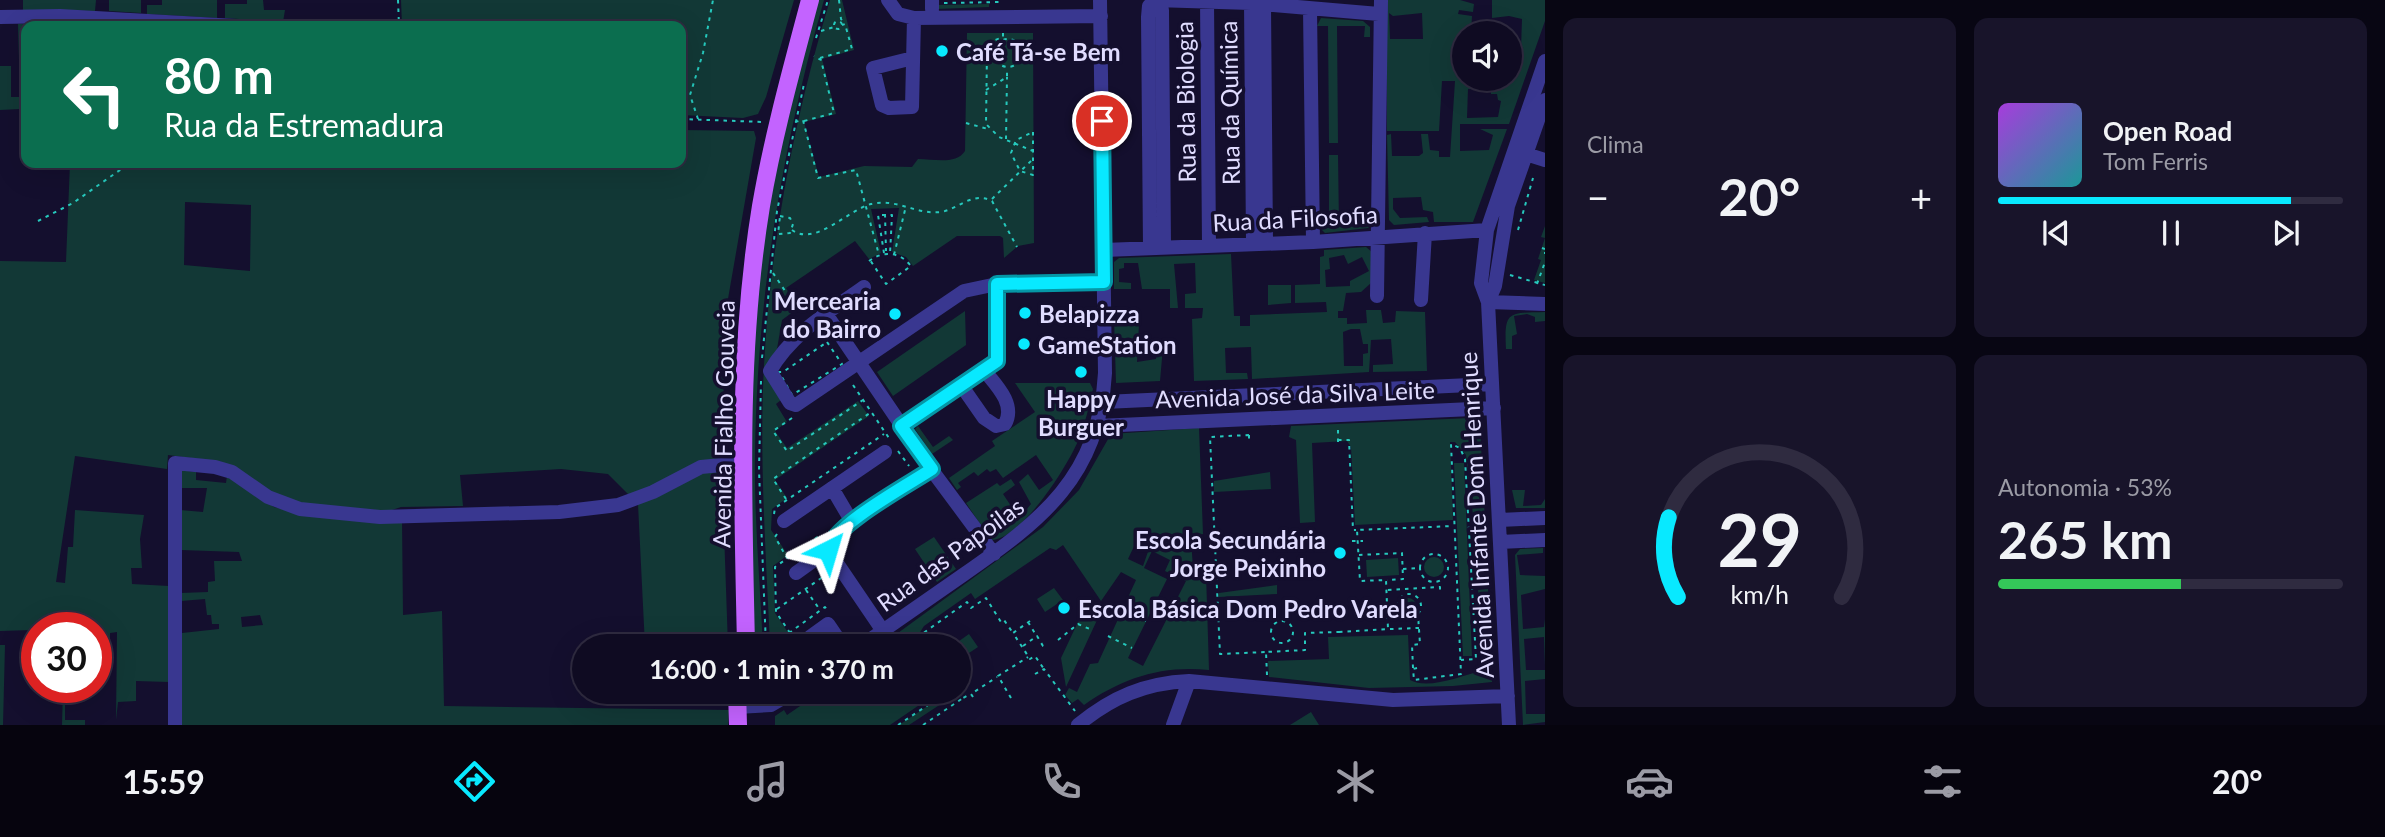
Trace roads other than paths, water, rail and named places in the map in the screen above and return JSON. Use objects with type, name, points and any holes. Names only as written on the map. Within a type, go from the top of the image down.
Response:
[{"type":"main road","name":"Avenida Fialho Gouveia","points":[[736,634],[732,464],[740,301],[752,210],[768,122],[800,0]]},
{"type":"main road","name":"Avenida Fialho Gouveia","points":[[747,634],[742,464],[745,361],[751,285],[769,162],[810,0]]},
{"type":"main road","points":[[741,704],[748,725]]},
{"type":"street","points":[[888,0],[898,14],[914,18],[1101,16]]},
{"type":"street","name":"Rua das Papoilas","points":[[879,634],[1040,520],[1057,499],[1098,426],[1104,402],[1100,0]]},
{"type":"street","points":[[1151,2],[1207,0],[1310,9],[1380,7],[1377,296]]},
{"type":"street","name":"Rua da Biologia","points":[[1207,0],[1209,245]]},
{"type":"street","points":[[1151,2],[1162,10],[1156,127],[1157,247]]},
{"type":"street","name":"Rua da Química","points":[[1257,4],[1260,243]]},
{"type":"street","points":[[1310,9],[1313,242]]},
{"type":"street","points":[[0,17],[60,16],[148,21]]},
{"type":"street","points":[[913,58],[914,18]]},
{"type":"street","name":"Avenida Infante Dom Henrique","points":[[1488,302],[1495,286],[1501,232],[1545,61]]},
{"type":"street","name":"Avenida Infante Dom Henrique","points":[[1509,725],[1488,302],[1481,283],[1488,230],[1545,100]]},
{"type":"street","points":[[1520,152],[1545,160]]},
{"type":"street","name":"Rua da Filosofia","points":[[1104,250],[1313,242],[1488,230]]},
{"type":"street","points":[[1421,300],[1425,233]]},
{"type":"street","points":[[864,287],[800,332],[771,371],[790,402],[796,405],[964,291],[997,284],[1104,282]]},
{"type":"street","points":[[901,426],[997,361],[997,284]]},
{"type":"street","points":[[1488,302],[1545,304]]},
{"type":"street","points":[[826,314],[901,426],[994,554]]},
{"type":"street","points":[[961,385],[984,418],[996,426],[1005,424],[1009,416],[1006,401],[984,370]]},
{"type":"street","name":"Avenida José da Silva Leite","points":[[1104,402],[1492,384]]},
{"type":"street","name":"Avenida José da Silva Leite","points":[[1098,426],[1493,408]]},
{"type":"street","points":[[785,525],[832,488],[892,448]]},
{"type":"street","points":[[175,725],[175,463],[215,467],[232,472],[268,497],[300,509],[380,517],[559,512],[618,505],[653,492],[701,467],[732,464]]},
{"type":"street","points":[[796,573],[828,550],[830,541],[852,522],[932,469]]},
{"type":"street","points":[[832,488],[852,522]]},
{"type":"street","points":[[1500,520],[1545,518]]},
{"type":"street","points":[[1500,542],[1545,540]]},
{"type":"street","points":[[828,550],[883,631]]},
{"type":"street","points":[[814,634],[828,624],[835,634]]},
{"type":"street","points":[[1173,725],[1189,681]]},
{"type":"street","points":[[1077,719],[1126,693],[1165,682],[1189,681],[1393,700],[1507,696]]},
{"type":"street","points":[[741,704],[773,704]]},
{"type":"place","name":"Café Tá-se Bem","points":[[942,51]]},
{"type":"place","name":"Belapizza","points":[[1025,313]]},
{"type":"place","name":"Mercearia do Bairro","points":[[895,314]]},
{"type":"place","name":"GameStation","points":[[1024,344]]},
{"type":"place","name":"Happy Burguer","points":[[1081,372]]},
{"type":"place","name":"Escola Secundária Jorge Peixinho","points":[[1340,553]]},
{"type":"place","name":"Escola Básica Dom Pedro Varela","points":[[1064,608]]}]
